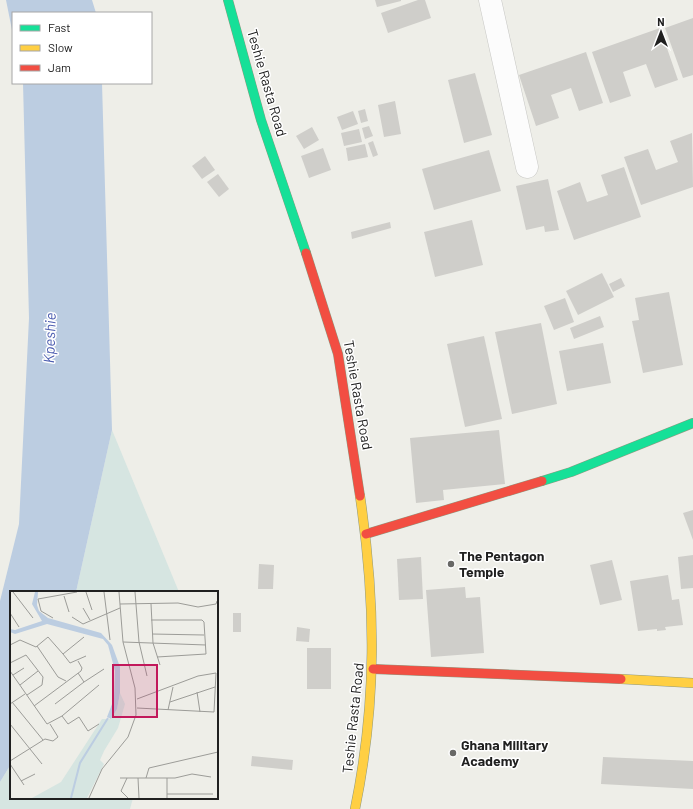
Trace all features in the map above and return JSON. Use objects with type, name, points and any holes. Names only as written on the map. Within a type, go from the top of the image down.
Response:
[{"type":"main road","name":"Teshie Rasta Road","points":[[228,0],[261,120],[322,299],[338,354],[366,534],[373,619],[373,669],[363,770],[355,809]]},
{"type":"main road","points":[[366,534],[571,472],[693,423]]},
{"type":"main road","points":[[373,669],[551,675],[693,683]]},
{"type":"street","points":[[490,0],[527,167]]},
{"type":"shaded area","points":[[112,430],[179,591],[76,591]]},
{"type":"shaded area","points":[[10,766],[10,799],[133,799],[130,809],[0,809],[0,782]]},
{"type":"water","points":[[6,0],[92,0],[96,12],[12,12],[12,30]]},
{"type":"water","name":"Kpeshie","points":[[23,84],[102,84],[112,430],[76,591],[10,591],[10,766],[0,782],[0,601],[19,524],[29,318]]},
{"type":"building","points":[[375,0],[401,0],[401,1],[377,7]]},
{"type":"building","points":[[418,0],[425,0],[431,18],[388,33],[381,13]]},
{"type":"building","points":[[693,18],[693,75],[683,78],[665,28]]},
{"type":"building","points":[[660,28],[678,80],[655,88],[646,64],[623,72],[631,96],[610,103],[592,52]]},
{"type":"building","points":[[586,52],[603,103],[579,111],[571,88],[551,95],[559,118],[536,126],[519,75]]},
{"type":"building","points":[[475,73],[492,135],[464,143],[448,80]]},
{"type":"building","points":[[395,101],[401,134],[384,137],[378,105]]},
{"type":"building","points":[[365,109],[368,121],[361,123],[358,111]]},
{"type":"building","points":[[353,111],[358,124],[342,130],[337,117]]},
{"type":"building","points":[[369,126],[373,136],[365,139],[362,128]]},
{"type":"building","points":[[312,127],[319,140],[304,149],[296,136]]},
{"type":"building","points":[[359,129],[362,142],[344,146],[341,133]]},
{"type":"building","points":[[692,133],[693,187],[641,205],[624,157],[648,149],[656,170],[678,162],[670,141]]},
{"type":"building","points":[[373,141],[378,155],[373,157],[368,143]]},
{"type":"building","points":[[365,144],[368,157],[348,161],[346,148]]},
{"type":"building","points":[[323,148],[331,170],[309,178],[301,156]]},
{"type":"building","points":[[489,150],[501,191],[434,210],[422,169]]},
{"type":"building","points":[[205,156],[215,170],[202,179],[192,166]]},
{"type":"building","points":[[624,167],[641,217],[574,240],[557,191],[580,182],[587,202],[608,195],[601,175]]},
{"type":"building","points":[[218,174],[229,189],[219,197],[207,182]]},
{"type":"building","points":[[548,179],[559,230],[545,232],[544,226],[526,230],[516,186]]},
{"type":"building","points":[[472,220],[483,265],[435,277],[424,232]]},
{"type":"building","points":[[390,222],[391,228],[352,239],[351,232]]},
{"type":"building","points":[[602,273],[614,297],[578,315],[566,291]]},
{"type":"building","points":[[621,278],[625,286],[613,292],[609,284]]},
{"type":"building","points":[[669,292],[683,365],[643,373],[632,321],[639,320],[635,298]]},
{"type":"building","points":[[565,298],[574,322],[554,330],[544,306]]},
{"type":"building","points":[[600,316],[604,327],[574,339],[570,328]]},
{"type":"building","points":[[541,323],[557,404],[512,414],[495,332]]},
{"type":"building","points":[[484,336],[502,419],[465,427],[447,344]]},
{"type":"building","points":[[603,343],[611,383],[567,391],[559,351]]},
{"type":"building","points":[[499,430],[505,484],[443,490],[444,500],[416,503],[410,438]]},
{"type":"building","points":[[693,510],[693,540],[683,513]]},
{"type":"building","points":[[693,555],[693,588],[681,589],[678,557]]},
{"type":"building","points":[[421,557],[423,599],[399,600],[397,559]]},
{"type":"building","points":[[612,560],[622,600],[600,605],[590,565]]},
{"type":"building","points":[[259,564],[274,565],[273,589],[258,589]]},
{"type":"building","points":[[668,575],[672,600],[679,599],[683,625],[665,627],[666,630],[657,631],[657,629],[638,631],[630,581]]},
{"type":"building","points":[[465,587],[466,598],[480,597],[484,653],[431,657],[426,590]]},
{"type":"building","points":[[233,613],[241,613],[241,632],[233,632]]},
{"type":"building","points":[[297,627],[310,629],[309,642],[296,641]]},
{"type":"building","points":[[307,648],[331,648],[331,689],[307,689]]},
{"type":"building","points":[[252,756],[293,760],[292,770],[251,766]]},
{"type":"building","points":[[603,757],[693,761],[693,789],[601,784]]},
{"type":"traffic: fast","points":[[228,0],[261,120],[306,253]]},
{"type":"traffic: fast","points":[[542,481],[571,472],[693,423]]},
{"type":"traffic: slow","points":[[355,809],[367,730],[372,653],[369,575],[360,496]]},
{"type":"traffic: slow","points":[[621,679],[693,683]]},
{"type":"traffic: jam","points":[[306,253],[338,354],[360,496]]},
{"type":"traffic: jam","points":[[366,534],[542,481]]},
{"type":"traffic: jam","points":[[373,669],[621,679]]},
{"type":"place","name":"The Pentagon Temple","points":[[451,564]]},
{"type":"place","name":"Ghana Military Academy","points":[[453,753]]}]
